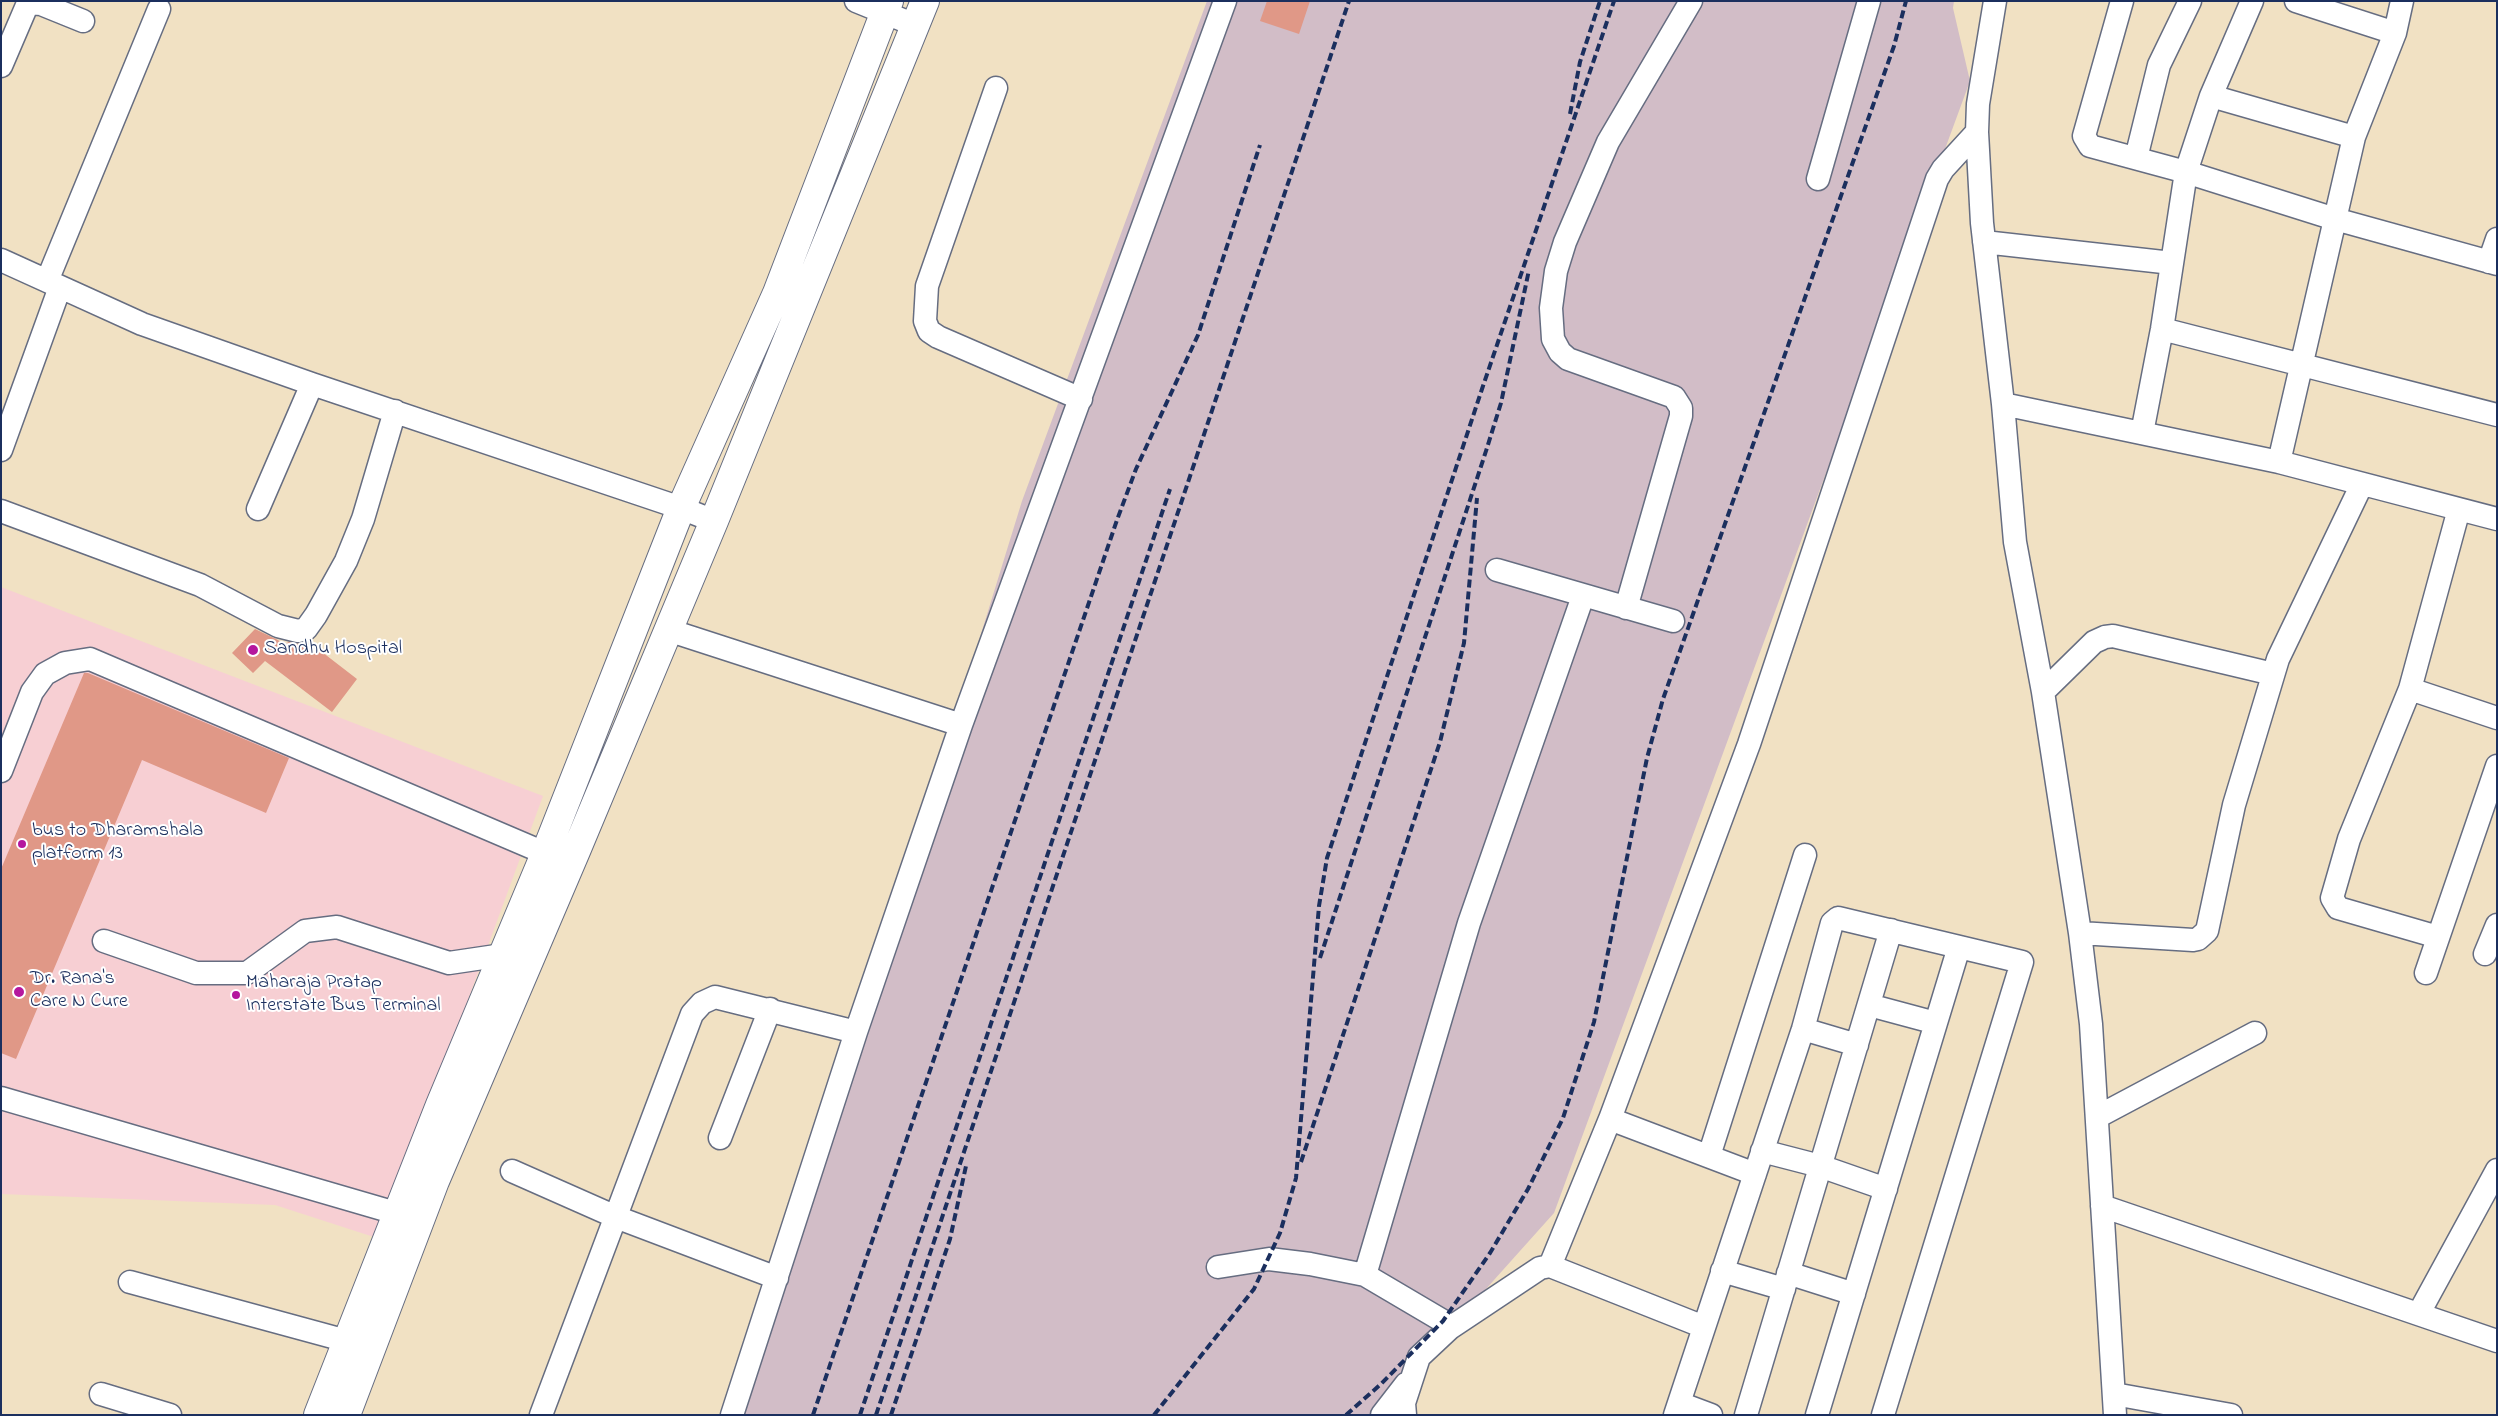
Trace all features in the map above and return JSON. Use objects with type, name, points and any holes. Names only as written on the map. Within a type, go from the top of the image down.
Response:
[{"type":"main road","points":[[346,1415],[409,1217],[440,1105],[545,854],[681,508],[776,294],[886,7]]},
{"type":"main road","points":[[318,1415],[347,1341],[409,1217],[530,960],[714,521],[920,13]]},
{"type":"street","points":[[856,1],[920,13]]},
{"type":"street","points":[[732,1415],[856,1032],[961,725],[1224,1]]},
{"type":"street","points":[[1626,608],[1681,416],[1681,408],[1674,397],[1568,359],[1560,352],[1553,339],[1551,308],[1556,271],[1565,242],[1608,142],[1691,1]]},
{"type":"street","points":[[1818,179],[1869,1]]},
{"type":"street","points":[[1995,1],[1978,104],[1977,132],[1984,242],[2003,404],[2015,542],[2043,692],[2080,933],[2091,1024],[2115,1404],[2231,1415]]},
{"type":"street","points":[[2122,1],[2084,136],[2090,146],[2186,172],[2335,219],[2493,263],[2497,239]]},
{"type":"street","points":[[2136,158],[2158,65],[2190,1]]},
{"type":"street","points":[[2142,433],[2162,330],[2186,172],[2211,96],[2252,1]]},
{"type":"street","points":[[2296,1],[2395,33]]},
{"type":"street","points":[[2279,462],[2354,137],[2395,33],[2402,1]]},
{"type":"street","points":[[1,66],[28,3],[41,4],[83,21]]},
{"type":"street","points":[[1,450],[53,284],[158,9]]},
{"type":"street","points":[[996,88],[927,286],[925,321],[929,331],[938,337],[1080,399]]},
{"type":"street","points":[[2211,96],[2354,137]]},
{"type":"street","points":[[1550,1266],[1610,1119],[1749,744],[1937,179],[1977,132]]},
{"type":"street","points":[[1984,242],[2172,263]]},
{"type":"street","points":[[1,260],[142,324],[312,384],[681,508],[714,521]]},
{"type":"street","points":[[2162,330],[2497,415]]},
{"type":"street","points":[[258,509],[312,384]]},
{"type":"street","points":[[2003,404],[2279,462],[2497,519]]},
{"type":"street","points":[[1,511],[200,585],[278,626],[298,631],[306,629],[316,615],[346,561],[363,519],[394,411]]},
{"type":"street","points":[[2080,933],[2193,940],[2198,939],[2207,930],[2234,805],[2278,659],[2362,484]]},
{"type":"street","points":[[2438,937],[2338,908],[2332,898],[2349,839],[2410,688],[2459,509]]},
{"type":"street","points":[[1498,570],[1673,621]]},
{"type":"street","points":[[1365,1275],[1469,923],[1583,596]]},
{"type":"street","points":[[668,630],[961,725]]},
{"type":"street","points":[[2043,692],[2094,642],[2113,636],[2274,674]]},
{"type":"street","points":[[1,771],[32,692],[45,674],[65,663],[90,659],[571,864]]},
{"type":"street","points":[[2410,688],[2497,718]]},
{"type":"street","points":[[2426,972],[2497,766]]},
{"type":"street","points":[[1709,1156],[1804,855]]},
{"type":"street","points":[[1711,1415],[1677,1409],[1803,1029],[1832,923],[1838,918],[2022,962],[1882,1415]]},
{"type":"street","points":[[2485,954],[2497,925]]},
{"type":"street","points":[[104,940],[196,973],[246,973],[305,931],[337,927],[449,963],[503,955],[530,960]]},
{"type":"street","points":[[1746,1415],[1891,930]]},
{"type":"street","points":[[1817,1415],[1959,947]]},
{"type":"street","points":[[541,1415],[692,1014],[702,1003],[715,998],[770,1009],[856,1032]]},
{"type":"street","points":[[1869,1004],[1936,1023]]},
{"type":"street","points":[[720,1138],[770,1009]]},
{"type":"street","points":[[1803,1029],[1857,1045]]},
{"type":"street","points":[[2097,1117],[2255,1034]]},
{"type":"street","points":[[1,1098],[409,1217]]},
{"type":"street","points":[[1610,1119],[1754,1174]]},
{"type":"street","points":[[1762,1151],[1820,1166],[1886,1189]]},
{"type":"street","points":[[512,1170],[616,1217],[777,1278]]},
{"type":"street","points":[[2419,1313],[2497,1170]]},
{"type":"street","points":[[2102,1206],[2497,1341]]},
{"type":"street","points":[[1218,1267],[1269,1259],[1310,1264],[1365,1275],[1443,1321],[1450,1328]]},
{"type":"street","points":[[1405,1415],[1404,1403],[1419,1357],[1450,1328],[1540,1268],[1550,1266],[1704,1327]]},
{"type":"street","points":[[1722,1272],[1786,1281],[1854,1294]]},
{"type":"street","points":[[130,1282],[347,1341]]},
{"type":"street","points":[[1382,1415],[1412,1376]]},
{"type":"street","points":[[101,1394],[170,1415]]},
{"type":"shaded area","points":[[1207,1],[1954,1],[1953,8],[1970,81],[1554,1213],[1391,1395],[1369,1415],[740,1415],[1022,501]]},
{"type":"shaded area","name":"Maharaja Pratap Interstate Bus Terminal","points":[[1,587],[543,796],[380,1239],[275,1205],[1,1194]]},
{"type":"building","points":[[1267,1],[1310,1],[1299,34],[1260,21]]},
{"type":"building","points":[[255,629],[278,640],[285,646],[288,642],[301,644],[309,642],[357,679],[332,712],[265,661],[253,673],[232,653]]},
{"type":"building","points":[[84,673],[88,673],[289,758],[266,813],[142,760],[16,1059],[1,1053],[1,869]]},
{"type":"railway","points":[[876,1415],[1349,1]]},
{"type":"railway","points":[[1570,114],[1580,62],[1600,1]]},
{"type":"railway","points":[[1154,1415],[1254,1289],[1280,1233],[1296,1178],[1319,906],[1327,858],[1482,389],[1614,1]]},
{"type":"railway","points":[[1346,1415],[1381,1384],[1443,1321],[1490,1253],[1528,1189],[1563,1118],[1594,1022],[1647,758],[1663,699],[1894,46],[1906,1]]},
{"type":"railway","points":[[813,1415],[1117,520],[1136,469],[1198,335],[1260,145]]},
{"type":"railway","points":[[1320,958],[1501,403],[1529,270]]},
{"type":"railway","points":[[1111,665],[1170,489]]},
{"type":"railway","points":[[1301,1162],[1440,742],[1464,643],[1477,498]]},
{"type":"railway","points":[[860,1415],[1113,659]]},
{"type":"railway","points":[[891,1415],[950,1239],[966,1166]]},
{"type":"place","name":"Sandhu Hospital","points":[[253,650]]},
{"type":"place","name":"bus to Dharamshala platform 13","points":[[22,844]]},
{"type":"place","name":"Dr. Rana's Care N Cure","points":[[19,992]]},
{"type":"place","name":"Maharaja Pratap Interstate Bus Terminal","points":[[236,995]]}]
